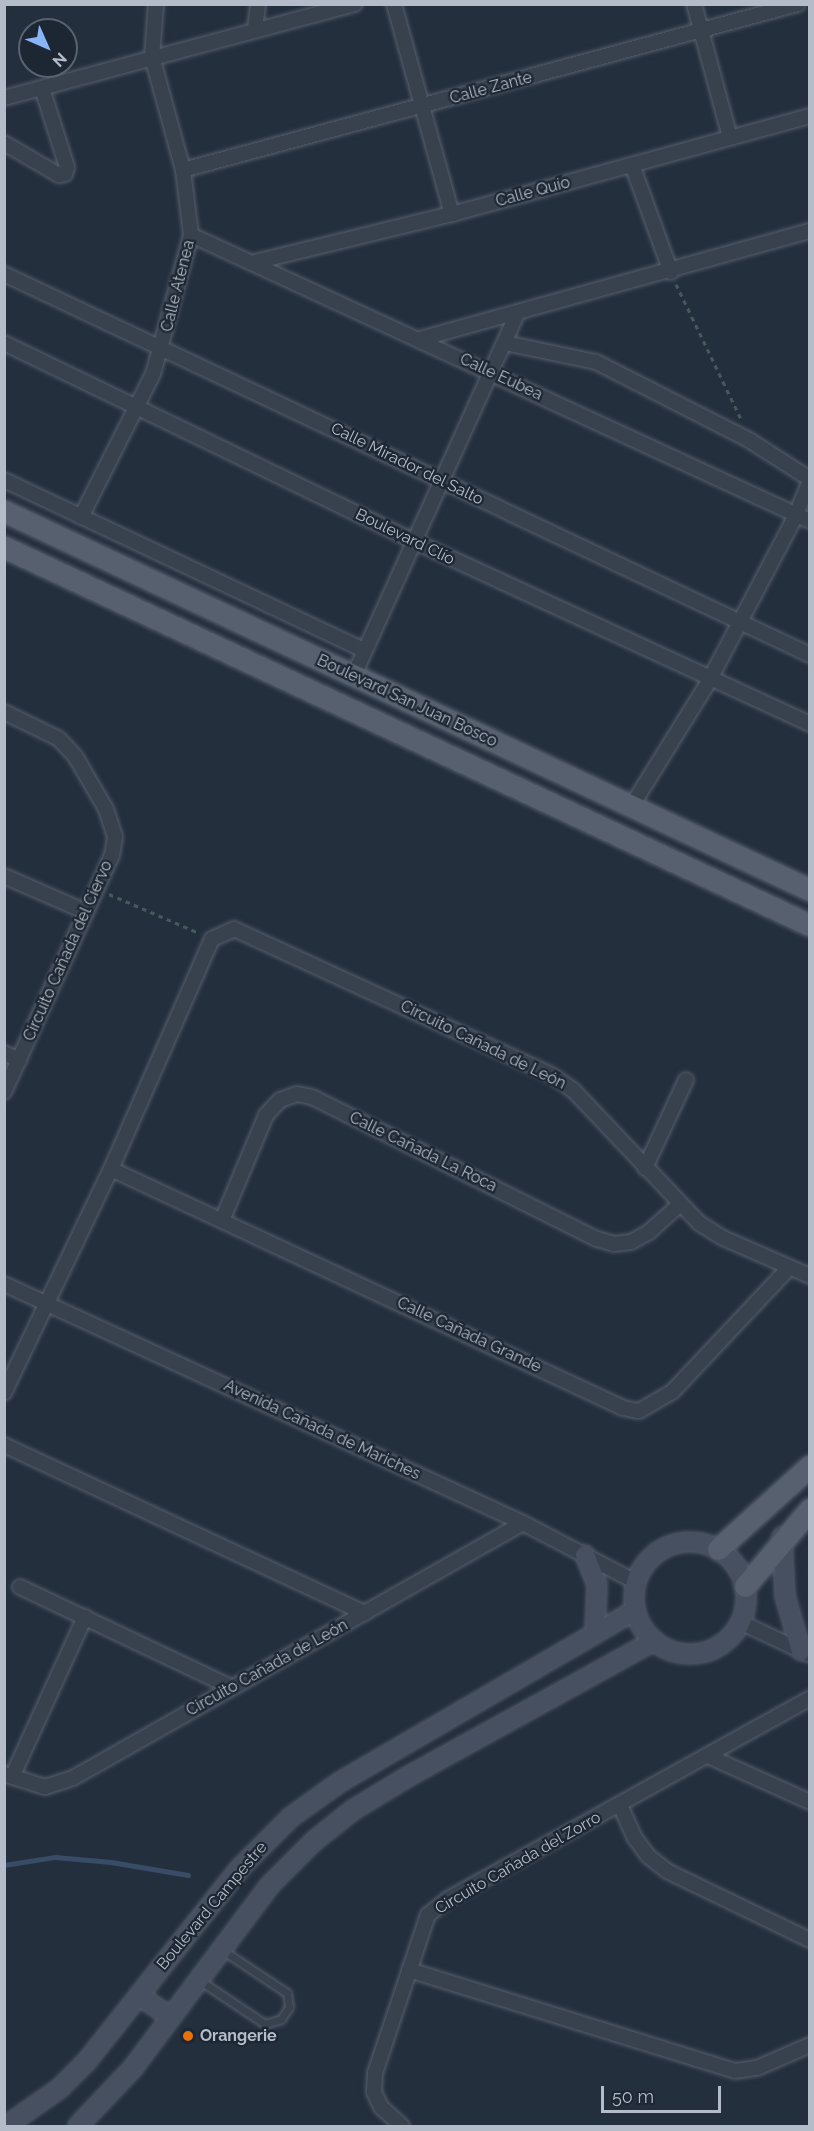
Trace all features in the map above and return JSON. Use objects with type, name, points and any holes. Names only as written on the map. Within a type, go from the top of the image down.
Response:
[{"type":"main road","name":"Boulevard San Juan Bosco","points":[[4,511],[810,890]]},
{"type":"main road","name":"Boulevard San Juan Bosco","points":[[4,547],[810,925]]},
{"type":"main road","points":[[718,1549],[810,1466]]},
{"type":"main road","points":[[745,1586],[782,1538],[810,1509]]},
{"type":"street","name":"Calle Atenea","points":[[81,517],[138,406],[162,346],[191,236],[183,170],[152,57],[156,4]]},
{"type":"street","points":[[255,29],[258,4]]},
{"type":"street","points":[[4,98],[355,4]]},
{"type":"street","points":[[394,4],[453,214]]},
{"type":"street","points":[[694,4],[730,137]]},
{"type":"street","name":"Calle Zante","points":[[183,170],[798,4]]},
{"type":"street","points":[[4,143],[59,175],[65,174],[67,167],[42,88]]},
{"type":"street","name":"Calle Quío","points":[[255,262],[453,214],[810,116]]},
{"type":"street","points":[[633,165],[670,272]]},
{"type":"street","points":[[420,339],[670,272],[810,231]]},
{"type":"street","name":"Calle Eubea","points":[[191,236],[255,262],[810,521]]},
{"type":"street","name":"Calle Mirador del Salto","points":[[4,274],[162,346],[810,656]]},
{"type":"street","points":[[354,675],[416,543],[518,314]]},
{"type":"street","name":"Boulevard Clío","points":[[4,343],[138,406],[416,543],[710,681],[810,724]]},
{"type":"street","points":[[505,343],[596,362],[749,440],[810,479],[796,514],[710,681],[631,807]]},
{"type":"street","points":[[4,480],[364,651]]},
{"type":"street","name":"Circuito Cañada del Ciervo","points":[[4,712],[59,739],[75,756],[106,809],[115,837],[112,855],[4,1092]]},
{"type":"street","points":[[4,876],[86,912]]},
{"type":"street","name":"Circuito Cañada de León","points":[[212,939],[234,929],[252,934],[553,1076],[573,1090],[679,1205],[723,1238],[788,1269],[810,1276]]},
{"type":"street","points":[[4,1393],[111,1168],[212,939]]},
{"type":"street","points":[[4,1053],[19,1059]]},
{"type":"street","points":[[645,1168],[687,1080]]},
{"type":"street","name":"Calle Cañada La Roca","points":[[223,1218],[266,1115],[280,1100],[297,1094],[312,1097],[597,1239],[614,1244],[632,1242],[648,1232],[679,1205]]},
{"type":"street","name":"Calle Cañada Grande","points":[[111,1168],[223,1218],[623,1408],[639,1412],[673,1391],[788,1269]]},
{"type":"street","name":"Avenida Cañada de Mariches","points":[[4,1284],[523,1523],[636,1582]]},
{"type":"street","points":[[4,1445],[365,1613]]},
{"type":"street","name":"Circuito Cañada de León","points":[[8,1775],[45,1787],[59,1785],[523,1523]]},
{"type":"street","points":[[782,1538],[785,1596],[805,1653]]},
{"type":"street","points":[[702,1543],[718,1549],[735,1564],[745,1586],[746,1605],[740,1623],[728,1639],[711,1650],[691,1654],[671,1651],[654,1641],[634,1610],[636,1582],[654,1555],[668,1546],[702,1543]]},
{"type":"street","points":[[585,1555],[597,1584],[595,1632]]},
{"type":"street","points":[[20,1587],[231,1687]]},
{"type":"street","name":"Boulevard Campestre","points":[[6,2127],[60,2088],[101,2045],[240,1868],[291,1817],[340,1782],[634,1610]]},
{"type":"street","points":[[8,1775],[85,1617]]},
{"type":"street","points":[[740,1623],[805,1653]]},
{"type":"street","name":"Boulevard Campestre","points":[[78,2127],[133,2068],[269,1886],[314,1842],[353,1810],[654,1641]]},
{"type":"street","name":"Circuito Cañada del Zorro","points":[[402,2127],[381,2107],[374,2092],[375,2073],[409,1970],[420,1928],[436,1906],[810,1698]]},
{"type":"street","points":[[708,1756],[810,1802]]},
{"type":"street","points":[[620,1805],[635,1838],[648,1856],[667,1871],[810,1940]]},
{"type":"street","points":[[409,1970],[735,2071],[757,2068],[810,2045]]},
{"type":"street","points":[[140,1996],[170,2017]]},
{"type":"lane","points":[[199,1980],[265,2024],[281,2019],[289,2007],[287,1993],[222,1950]]},
{"type":"path","points":[[670,272],[734,398],[749,440]]},
{"type":"path","points":[[97,889],[212,939]]},
{"type":"waterway","points":[[4,1865],[55,1857],[111,1862],[188,1875]]},
{"type":"place","name":"Orangerie","points":[[188,2036]]}]
